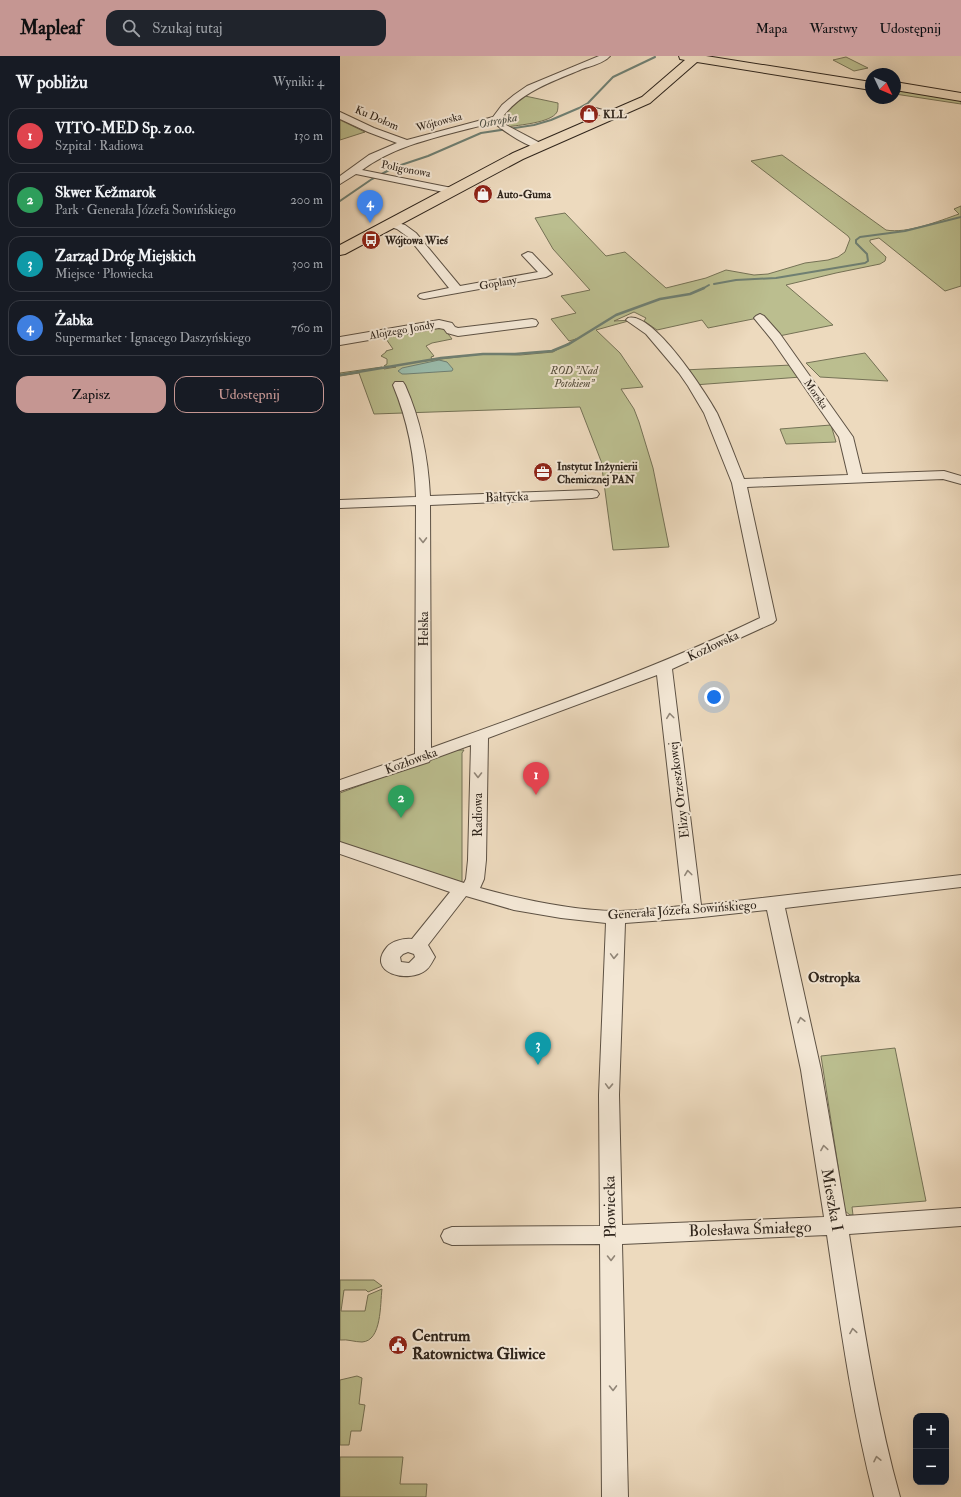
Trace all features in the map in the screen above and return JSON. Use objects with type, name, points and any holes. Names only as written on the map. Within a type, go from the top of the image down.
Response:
[{"type":"main road","points":[[676,56],[699,57],[865,81]]},
{"type":"main road","points":[[340,251],[539,146],[646,100],[654,95],[678,70],[699,57],[865,85]]},
{"type":"main road","points":[[901,88],[958,96]]},
{"type":"street","points":[[539,146],[508,129],[496,119],[500,113],[514,100],[537,84],[606,56]]},
{"type":"street","points":[[588,109],[612,115]]},
{"type":"street","name":"Ku Dołom","points":[[340,115],[371,130],[406,143]]},
{"type":"street","name":"Wójtowska","points":[[340,181],[377,155],[406,143],[496,119]]},
{"type":"street","name":"Poligonowa","points":[[354,171],[453,191]]},
{"type":"street","points":[[392,224],[401,227],[412,235],[456,290]]},
{"type":"street","name":"Goplany","points":[[424,296],[546,274],[528,255]]},
{"type":"street","name":"Morska","points":[[760,318],[776,337],[846,437],[856,478]]},
{"type":"street","name":"Kozłowska","points":[[340,786],[423,758],[664,668],[768,620],[739,483],[710,413],[694,385],[650,331],[632,320]]},
{"type":"street","name":"Alojzego Jondy","points":[[340,341],[439,324],[448,326],[453,332],[458,332],[532,322]]},
{"type":"street","points":[[399,384],[412,415],[422,464],[423,501]]},
{"type":"street","points":[[739,483],[944,476],[961,480]]},
{"type":"street","name":"Bałtycka","points":[[340,504],[592,494]]},
{"type":"street","name":"Helska","points":[[423,501],[423,758]]},
{"type":"street","name":"Elizy Orzeszkowej","points":[[664,668],[692,912]]},
{"type":"street","name":"Radiowa","points":[[417,946],[475,879],[477,860],[480,736]]},
{"type":"street","name":"Generała Józefa Sowińskiego","points":[[340,848],[465,890],[540,909],[616,917],[692,912],[961,881]]},
{"type":"street","name":"Mieszka I","points":[[775,903],[802,1024],[858,1356],[878,1463],[887,1497]]},
{"type":"street","name":"Płowiecka","points":[[614,1497],[609,1095],[616,917]]},
{"type":"street","name":"Bolesława Śmiałego","points":[[452,1236],[610,1235],[837,1226],[961,1217]]},
{"type":"green space","points":[[846,57],[868,68],[854,71],[833,60]]},
{"type":"green space","points":[[901,91],[961,98],[961,104],[901,95]]},
{"type":"green space","points":[[525,96],[558,103],[557,112],[554,116],[548,119],[507,127],[504,116],[509,108]]},
{"type":"green space","points":[[340,120],[365,132],[340,140]]},
{"type":"green space","name":"ROD \"Nad Potokiem\"","points":[[782,155],[886,230],[894,231],[913,229],[933,223],[959,214],[954,209],[961,206],[961,286],[945,291],[879,238],[870,240],[870,242],[886,257],[885,261],[880,264],[786,285],[833,325],[779,336],[763,317],[708,328],[702,320],[657,330],[644,321],[646,318],[634,312],[614,321],[632,320],[596,330],[620,353],[643,387],[621,389],[634,409],[653,468],[669,547],[613,550],[601,461],[580,407],[374,414],[359,373],[340,376],[340,373],[382,367],[384,369],[396,367],[384,366],[387,364],[387,359],[381,356],[386,351],[393,349],[384,336],[442,326],[452,339],[432,343],[426,346],[434,356],[431,357],[432,359],[425,361],[482,354],[520,355],[553,352],[576,339],[569,341],[551,319],[576,313],[561,296],[590,290],[553,249],[535,218],[565,213],[606,256],[625,252],[666,288],[706,278],[726,270],[754,275],[768,274],[805,263],[838,257],[845,252],[850,239],[848,236],[751,161]]},
{"type":"green space","points":[[865,353],[888,381],[820,377],[806,363]]},
{"type":"green space","points":[[792,365],[801,377],[694,385],[683,370]]},
{"type":"green space","points":[[831,425],[836,442],[786,444],[780,429]]},
{"type":"green space","points":[[456,750],[464,750],[462,753],[462,884],[340,843],[340,793]]},
{"type":"green space","points":[[895,1048],[926,1201],[852,1207],[853,1215],[850,1215],[845,1211],[821,1056]]},
{"type":"green space","points":[[340,1280],[374,1280],[382,1286],[368,1292],[366,1290],[344,1290],[341,1311],[365,1311],[368,1295],[382,1289],[377,1329],[369,1340],[362,1342],[340,1340]]},
{"type":"green space","points":[[357,1376],[362,1378],[359,1404],[365,1405],[361,1431],[351,1431],[349,1445],[340,1445],[340,1380]]},
{"type":"green space","points":[[340,1457],[403,1457],[400,1484],[427,1484],[426,1497],[340,1497]]},
{"type":"shaded area","points":[[439,360],[447,362],[453,369],[452,371],[402,374],[398,371],[402,368]]},
{"type":"waterway","name":"Ostropka","points":[[340,201],[372,179],[395,167],[428,156],[481,133],[534,125],[551,120],[579,108],[588,103],[613,77],[655,57]]},
{"type":"waterway","points":[[714,284],[736,280],[776,278],[865,263],[868,261],[867,254],[856,243],[856,240],[860,237],[905,231],[961,217]]},
{"type":"waterway","points":[[703,288],[709,285]]},
{"type":"waterway","points":[[340,375],[441,358],[483,354],[515,354],[552,351],[569,344],[616,315],[660,299],[690,294],[703,288]]},
{"type":"place","name":"KLL","points":[[589,114]]},
{"type":"place","name":"Auto-Guma","points":[[483,194]]},
{"type":"place","name":"Żabka","points":[[370,223]]},
{"type":"place","name":"Wójtowa Wieś","points":[[371,240]]},
{"type":"place","name":"Instytut Inżynierii Chemicznej PAN","points":[[543,472]]},
{"type":"place","name":"VITO-MED Sp. z o.o.","points":[[536,795]]},
{"type":"place","name":"Skwer Kežmarok","points":[[401,818]]},
{"type":"place","name":"Zarząd Dróg Miejskich","points":[[538,1065]]},
{"type":"place","name":"Centrum Ratownictwa Gliwice","points":[[398,1345]]},
{"type":"district","name":"Ostropka","points":[[834,977]]}]
